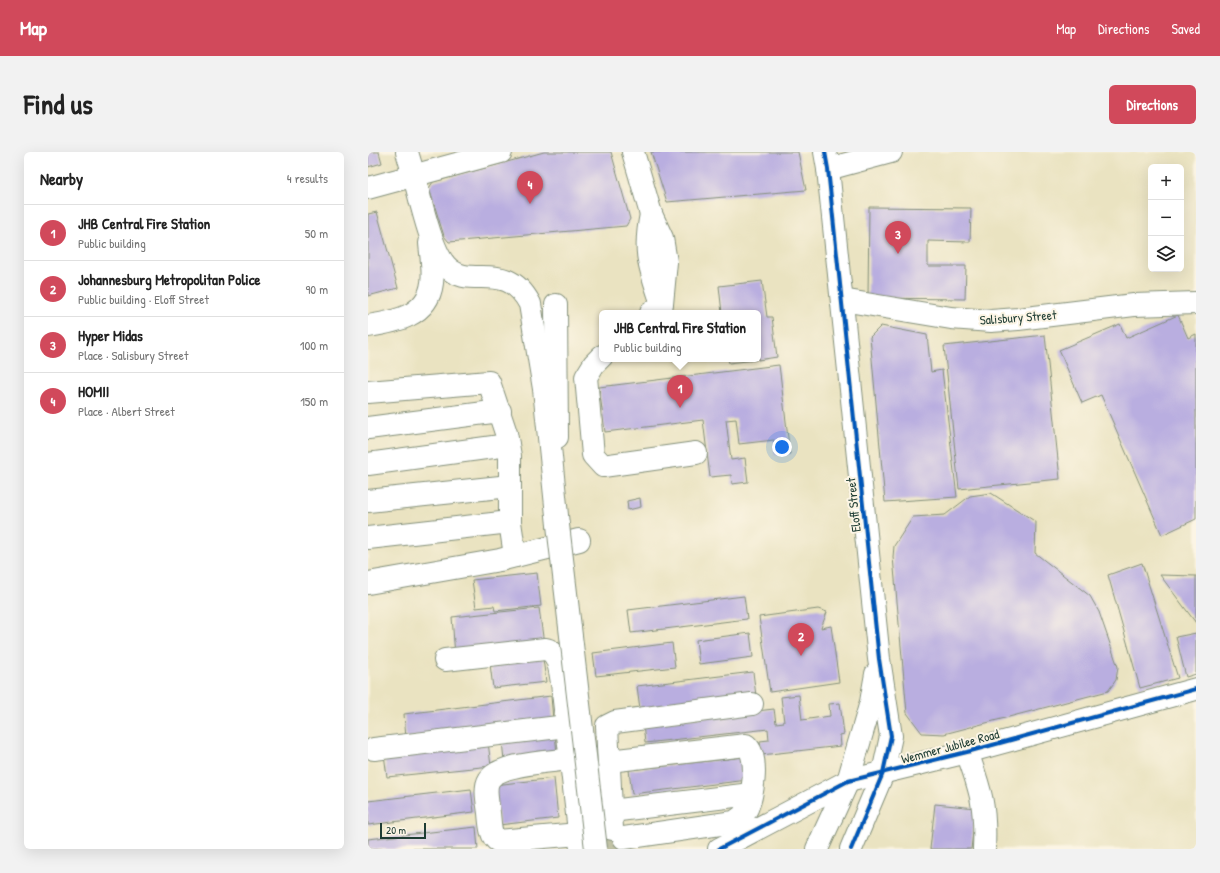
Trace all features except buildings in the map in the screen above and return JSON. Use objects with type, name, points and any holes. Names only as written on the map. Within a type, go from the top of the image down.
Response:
[{"type":"main road","points":[[407,152],[429,230],[447,267],[456,273],[466,276],[501,278],[512,282],[525,294],[530,304],[544,389],[558,524],[596,849]]},
{"type":"main road","points":[[368,188],[501,152]]},
{"type":"main road","points":[[633,152],[651,214],[646,238],[648,261],[657,308]]},
{"type":"main road","points":[[827,160],[891,152]]},
{"type":"main road","name":"Eloff Street","points":[[827,160],[879,659],[891,736],[883,773],[851,849]]},
{"type":"main road","points":[[368,326],[404,319],[421,308],[427,300],[432,284],[429,230]]},
{"type":"main road","name":"Salisbury Street","points":[[842,300],[951,318],[991,321],[1134,305],[1196,303]]},
{"type":"main road","points":[[556,305],[558,524]]},
{"type":"main road","points":[[599,359],[586,377],[593,455],[603,466],[696,452]]},
{"type":"main road","points":[[368,392],[487,381],[491,385],[500,411],[508,445],[510,522],[515,556]]},
{"type":"main road","points":[[368,428],[500,411]]},
{"type":"main road","points":[[368,464],[508,445]]},
{"type":"main road","points":[[368,501],[510,486]]},
{"type":"main road","points":[[368,538],[510,522]]},
{"type":"main road","points":[[368,583],[515,556],[579,540]]},
{"type":"main road","points":[[444,660],[548,648],[554,654],[560,670],[580,841],[498,841],[492,834],[487,784],[495,773],[511,767],[570,759]]},
{"type":"main road","name":"Eloff Street","points":[[817,849],[848,781],[871,702],[879,659]]},
{"type":"main road","name":"Wemmer Jubilee Road","points":[[720,849],[848,781],[967,752],[1196,689]]},
{"type":"main road","points":[[616,826],[608,761],[607,727],[610,724],[752,704]]},
{"type":"main road","points":[[374,749],[566,726]]},
{"type":"main road","points":[[608,761],[746,745],[751,752],[754,769],[754,781],[745,814],[734,822],[616,826]]},
{"type":"main road","points":[[967,752],[983,799],[985,825],[984,849]]},
{"type":"main road","points":[[616,826],[751,794]]},
{"type":"tunnel","points":[[612,829],[615,849]]},
{"type":"cycle path","points":[[825,152],[879,659],[891,736],[883,773],[851,849]]},
{"type":"cycle path","points":[[719,849],[848,781],[967,752],[1196,689]]},
{"type":"place","name":"HOMII","points":[[530,204]]},
{"type":"place","name":"Hyper Midas","points":[[898,254]]},
{"type":"place","name":"JHB Central Fire Station","points":[[680,408]]},
{"type":"place","name":"Johannesburg Metropolitan Police","points":[[801,656]]}]
